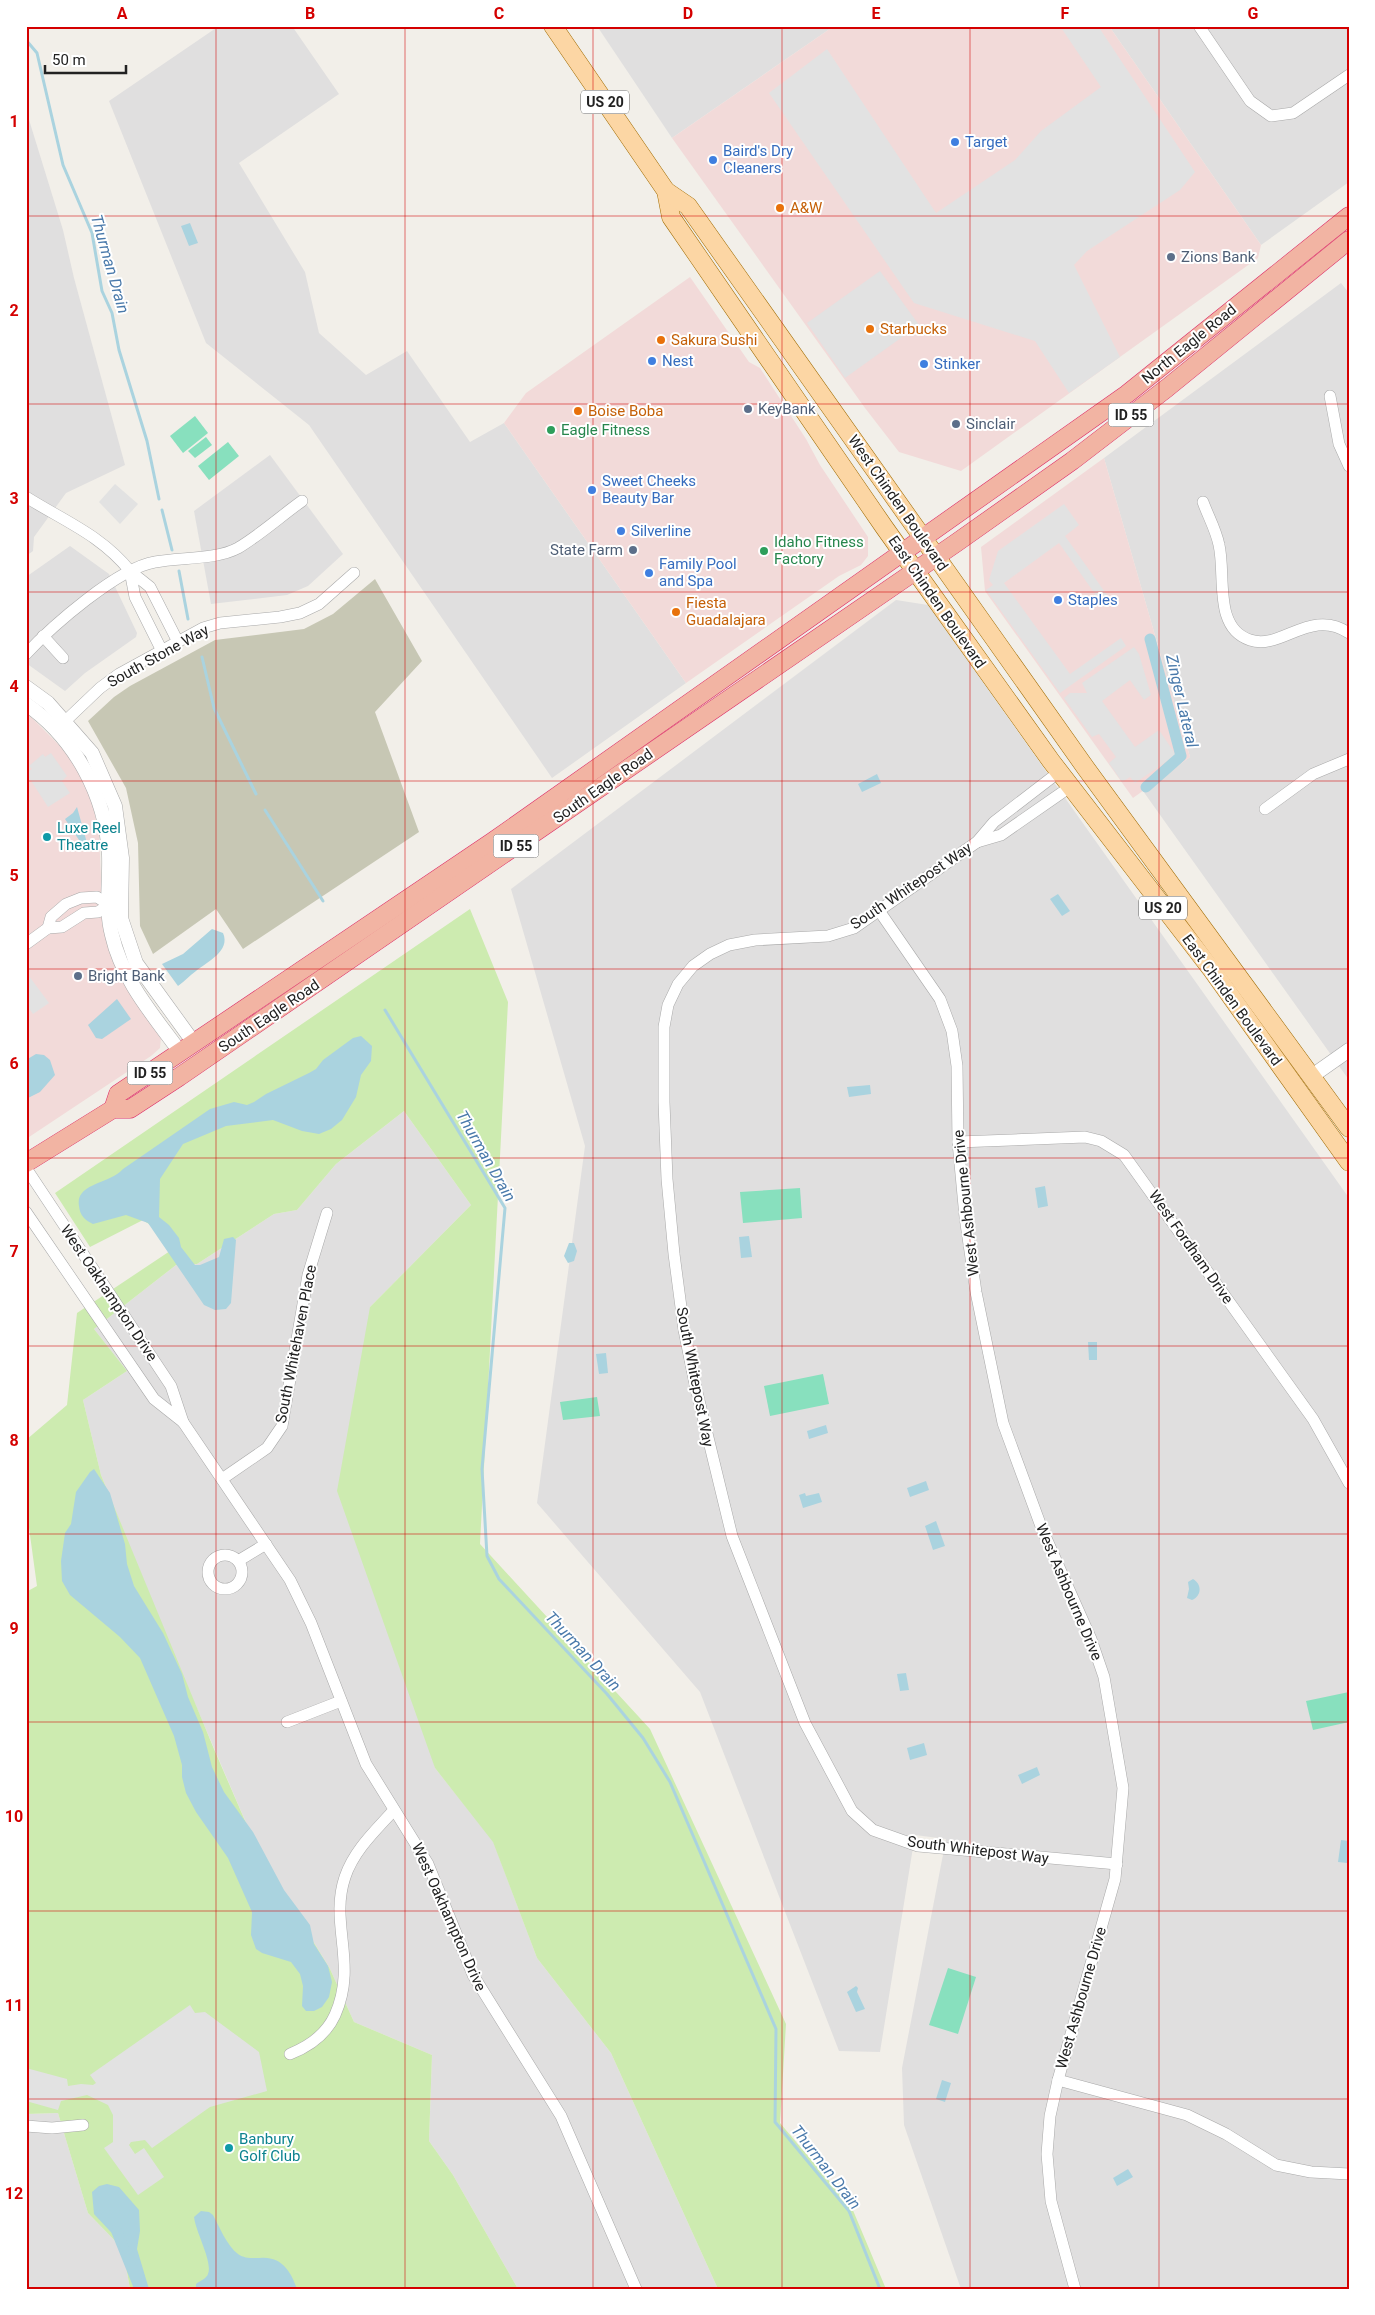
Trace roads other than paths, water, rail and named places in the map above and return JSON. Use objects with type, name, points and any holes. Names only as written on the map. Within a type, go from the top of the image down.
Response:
[{"type":"highway","name":"North Eagle Road","points":[[902,552],[1146,379],[1349,216]]},
{"type":"highway","name":"North Eagle Road","points":[[915,570],[1080,455],[1173,383],[1349,240]]},
{"type":"highway","name":"South Eagle Road","points":[[113,1109],[118,1094],[502,834],[902,552]]},
{"type":"highway","name":"South Eagle Road","points":[[26,1163],[113,1109],[130,1109],[182,1075],[915,570]]},
{"type":"highway","points":[[351,960],[353,946],[360,940],[477,860],[498,844],[502,834]]},
{"type":"highway","points":[[182,1075],[183,1067],[190,1060],[321,969],[325,964],[327,952]]},
{"type":"main road","name":"East Chinden Boulevard","points":[[554,26],[666,191],[671,217],[696,255],[902,552],[1070,788],[1212,970],[1349,1162]]},
{"type":"main road","name":"West Chinden Boulevard","points":[[666,191],[688,206],[1125,822]]},
{"type":"main road","points":[[696,255],[713,259],[744,303],[768,318]]},
{"type":"main road","name":"East Chinden Boulevard","points":[[1125,822],[1349,1128]]},
{"type":"main road","points":[[1306,1102],[1335,1129],[1349,1147]]},
{"type":"street","points":[[1199,26],[1250,101],[1271,116],[1293,113],[1349,75]]},
{"type":"street","points":[[1330,396],[1339,444],[1349,466]]},
{"type":"street","points":[[26,497],[91,535],[115,552],[130,571],[150,587],[178,642]]},
{"type":"street","points":[[26,654],[69,613],[130,571],[153,562],[204,556],[236,549],[302,501]]},
{"type":"street","points":[[1203,502],[1219,544],[1225,611],[1230,626],[1239,635],[1260,642],[1306,626],[1323,624],[1349,633]]},
{"type":"street","points":[[130,571],[135,597],[162,651]]},
{"type":"street","name":"South Stone Way","points":[[55,731],[100,688],[119,674],[203,628],[300,613],[319,604],[354,573]]},
{"type":"street","points":[[43,636],[63,658]]},
{"type":"street","points":[[26,687],[48,703],[66,721],[92,753],[114,806],[122,858],[115,905]]},
{"type":"street","points":[[26,704],[43,716],[73,750],[94,787],[105,822],[115,905],[136,963],[187,1048]]},
{"type":"street","points":[[1265,808],[1313,774],[1349,760]]},
{"type":"street","name":"South Whitepost Way","points":[[1059,772],[994,822],[977,842],[880,912],[854,928],[828,936],[755,940],[729,945],[710,954],[693,966],[678,984],[668,1005],[664,1026],[667,1179],[674,1254],[690,1357],[732,1536],[753,1594],[805,1723],[852,1811],[873,1830],[918,1846],[1116,1864]]},
{"type":"street","name":"South Whitepost Way","points":[[977,842],[1001,835],[1070,788]]},
{"type":"street","points":[[48,928],[51,917],[66,904],[81,898],[98,897],[115,905]]},
{"type":"street","points":[[26,944],[48,928],[62,927],[84,913],[98,912],[115,905]]},
{"type":"street","name":"West Ashbourne Drive","points":[[880,912],[936,992],[952,1031],[957,1066],[958,1142],[965,1217],[976,1292],[1003,1423],[1042,1529],[1091,1640],[1104,1677],[1123,1788],[1115,1879],[1058,2080],[1050,2116],[1048,2154],[1051,2201],[1075,2289]]},
{"type":"street","points":[[1312,1076],[1349,1050]]},
{"type":"street","name":"West Fordham Drive","points":[[958,1142],[1085,1138],[1101,1142],[1124,1155],[1313,1419],[1349,1483]]},
{"type":"street","name":"West Oakhampton Drive","points":[[26,1168],[171,1386],[183,1422],[266,1544],[304,1605],[366,1764],[428,1864],[473,1975],[561,2116],[636,2289]]},
{"type":"street","name":"West Oakhampton Drive","points":[[26,1212],[154,1399],[183,1422]]},
{"type":"street","name":"South Whitehaven Place","points":[[222,1479],[267,1448],[282,1426],[308,1275],[327,1212]]},
{"type":"street","points":[[238,1561],[266,1544]]},
{"type":"street","points":[[287,1722],[341,1701]]},
{"type":"street","points":[[290,2054],[315,2041],[329,2025],[340,2004],[346,1974],[340,1910],[345,1877],[359,1850],[394,1810]]},
{"type":"street","points":[[1058,2080],[1187,2115],[1226,2134],[1276,2165],[1311,2172],[1349,2174]]},
{"type":"street","points":[[26,2126],[52,2128],[83,2125]]},
{"type":"water","points":[[190,223],[198,243],[189,246],[181,226]]},
{"type":"water","points":[[877,774],[881,783],[862,792],[858,784]]},
{"type":"water","points":[[77,807],[87,843],[85,849],[65,819]]},
{"type":"water","points":[[1058,894],[1070,911],[1062,916],[1050,899]]},
{"type":"water","points":[[212,929],[223,933],[225,939],[221,951],[178,986],[162,964],[183,954]]},
{"type":"water","points":[[117,999],[131,1019],[102,1039],[96,1038],[88,1025]]},
{"type":"water","points":[[361,1036],[372,1046],[371,1061],[361,1075],[356,1097],[342,1120],[331,1129],[319,1134],[302,1131],[273,1120],[226,1126],[183,1144],[160,1179],[159,1217],[169,1225],[179,1238],[181,1247],[195,1265],[200,1265],[219,1257],[224,1239],[233,1237],[236,1240],[231,1303],[226,1309],[215,1310],[204,1305],[148,1223],[126,1215],[93,1224],[82,1215],[79,1198],[88,1188],[117,1174],[210,1109],[234,1102],[247,1105],[254,1102],[316,1069],[323,1060],[353,1038]]},
{"type":"water","points":[[36,1054],[44,1055],[50,1060],[55,1075],[40,1092],[26,1099],[26,1060]]},
{"type":"water","points":[[870,1085],[871,1094],[849,1097],[847,1087]]},
{"type":"water","points":[[1045,1186],[1048,1206],[1038,1208],[1035,1188]]},
{"type":"water","points":[[749,1236],[752,1257],[741,1258],[739,1237]]},
{"type":"water","points":[[569,1243],[574,1243],[577,1251],[574,1261],[568,1263],[564,1256]]},
{"type":"water","points":[[1088,1342],[1097,1342],[1097,1360],[1089,1360]]},
{"type":"water","points":[[606,1353],[608,1373],[599,1374],[596,1354]]},
{"type":"water","points":[[826,1425],[828,1433],[809,1439],[807,1431]]},
{"type":"water","points":[[94,1469],[110,1493],[125,1544],[127,1564],[134,1586],[163,1633],[182,1674],[188,1697],[203,1732],[212,1767],[224,1792],[253,1832],[284,1890],[310,1925],[314,1944],[328,1966],[332,1982],[329,1997],[322,2007],[314,2011],[306,2011],[302,2006],[303,1986],[300,1974],[291,1962],[262,1953],[256,1949],[251,1935],[252,1912],[228,1858],[196,1812],[186,1793],[182,1777],[182,1765],[174,1736],[140,1658],[120,1637],[70,1595],[62,1581],[61,1561],[65,1533],[71,1524],[76,1492]]},
{"type":"water","points":[[926,1481],[929,1490],[910,1497],[907,1488]]},
{"type":"water","points":[[805,1493],[806,1496],[819,1493],[822,1502],[803,1508],[799,1495]]},
{"type":"water","points":[[936,1521],[945,1546],[933,1550],[925,1526]]},
{"type":"water","points":[[1193,1579],[1198,1584],[1200,1590],[1198,1596],[1192,1600],[1187,1598],[1188,1582]]},
{"type":"water","points":[[906,1673],[909,1690],[900,1691],[897,1674]]},
{"type":"water","points":[[924,1743],[927,1755],[910,1760],[907,1748]]},
{"type":"water","points":[[1037,1767],[1040,1775],[1022,1784],[1018,1775]]},
{"type":"water","points":[[1341,1840],[1349,1841],[1347,1863],[1338,1862]]},
{"type":"water","points":[[856,1986],[865,2009],[856,2012],[847,1992]]},
{"type":"water","points":[[942,2080],[951,2083],[945,2102],[936,2099]]},
{"type":"water","points":[[1128,2169],[1133,2177],[1117,2186],[1113,2178]]},
{"type":"water","points":[[107,2184],[119,2187],[139,2210],[140,2231],[137,2249],[149,2289],[136,2289],[129,2258],[123,2245],[94,2214],[92,2192],[99,2186]]},
{"type":"water","points":[[201,2211],[209,2212],[213,2215],[227,2241],[238,2254],[243,2257],[268,2258],[280,2262],[292,2277],[297,2289],[196,2289],[196,2284],[206,2277],[209,2269],[194,2217]]},
{"type":"waterway","name":"Thurman Drain","points":[[26,40],[37,53],[63,165],[92,233],[102,291],[112,313],[119,350],[147,441],[159,499]]},
{"type":"waterway","name":"Thurman Drain","points":[[162,510],[172,550]]},
{"type":"waterway","name":"Thurman Drain","points":[[179,571],[188,619]]},
{"type":"waterway","name":"Zinger Lateral","points":[[1146,787],[1181,756],[1150,639]]},
{"type":"waterway","name":"Thurman Drain","points":[[202,657],[214,708],[256,794]]},
{"type":"waterway","name":"Thurman Drain","points":[[265,810],[323,901]]},
{"type":"waterway","name":"Thurman Drain","points":[[385,1010],[505,1208],[482,1469],[487,1556],[499,1579],[607,1694],[643,1738],[670,1782],[776,2029],[775,2122],[849,2211],[880,2289]]},
{"type":"waterway","points":[[117,2232],[140,2289]]},
{"type":"place","name":"Target","points":[[955,142]]},
{"type":"place","name":"Baird's Dry Cleaners","points":[[713,160]]},
{"type":"place","name":"A&W","points":[[780,208]]},
{"type":"place","name":"Zions Bank","points":[[1171,257]]},
{"type":"place","name":"Starbucks","points":[[870,329]]},
{"type":"place","name":"Sakura Sushi","points":[[661,340]]},
{"type":"place","name":"Nest","points":[[652,361]]},
{"type":"place","name":"Stinker","points":[[924,364]]},
{"type":"place","name":"KeyBank","points":[[748,409]]},
{"type":"place","name":"Boise Boba","points":[[578,411]]},
{"type":"place","name":"Sinclair","points":[[956,424]]},
{"type":"place","name":"Eagle Fitness","points":[[551,430]]},
{"type":"place","name":"Sweet Cheeks Beauty Bar","points":[[592,490]]},
{"type":"place","name":"Silverline","points":[[621,531]]},
{"type":"place","name":"State Farm","points":[[633,550]]},
{"type":"place","name":"Idaho Fitness Factory","points":[[764,551]]},
{"type":"place","name":"Family Pool and Spa","points":[[649,573]]},
{"type":"place","name":"Staples","points":[[1058,600]]},
{"type":"place","name":"Fiesta Guadalajara","points":[[676,612]]},
{"type":"place","name":"Luxe Reel Theatre","points":[[47,837]]},
{"type":"place","name":"Bright Bank","points":[[78,976]]},
{"type":"place","name":"Banbury Golf Club","points":[[229,2148]]}]
